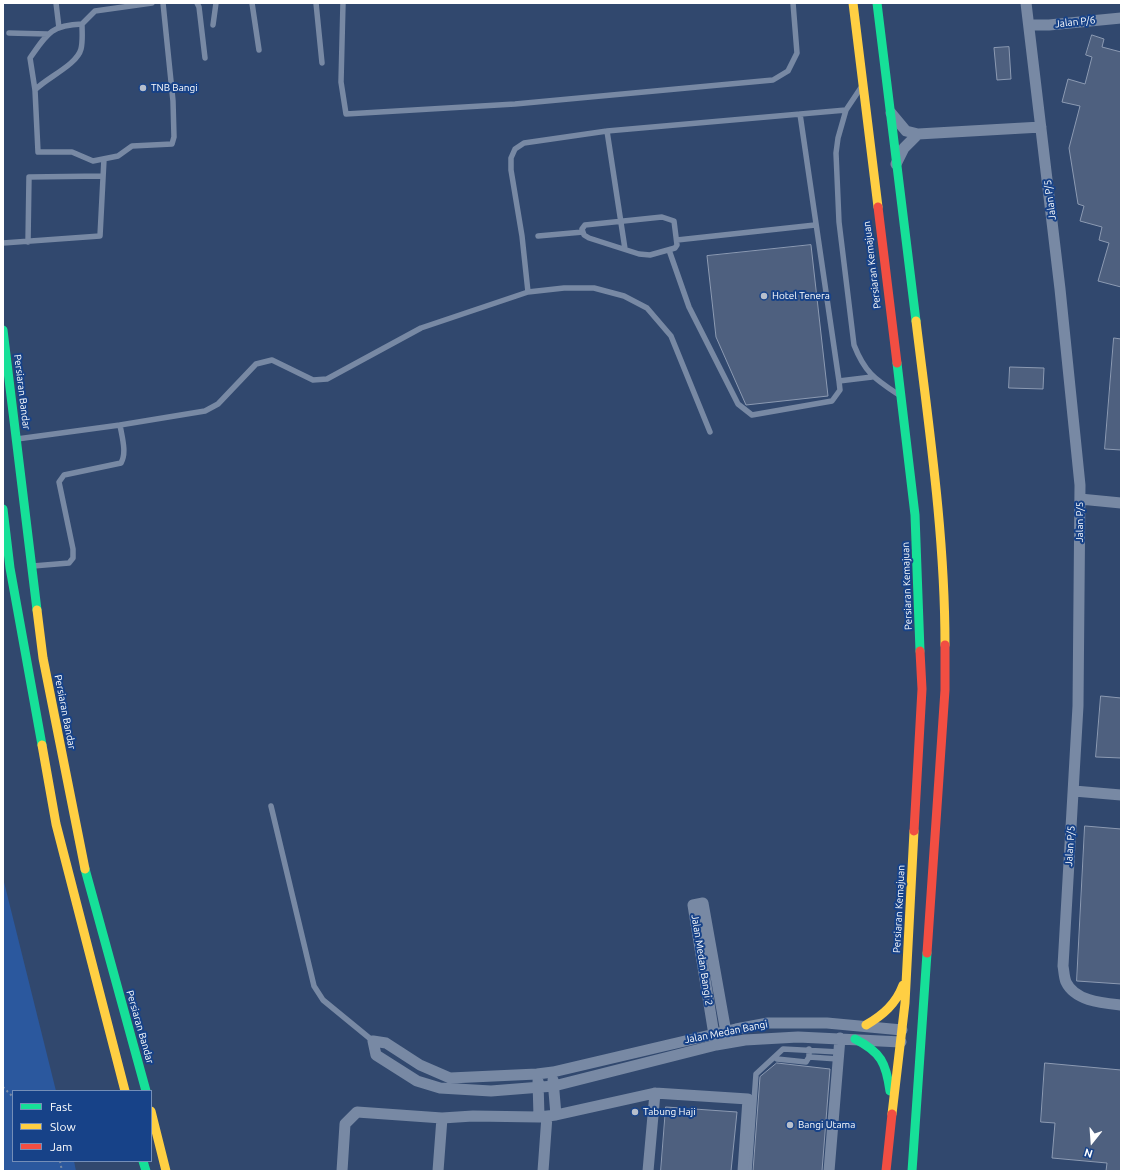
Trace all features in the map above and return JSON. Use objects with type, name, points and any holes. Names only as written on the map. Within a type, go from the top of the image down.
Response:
[{"type":"main road","name":"Persiaran Kemajuan","points":[[853,3],[914,515],[922,689],[907,974],[907,1040],[893,1112],[886,1171]]},
{"type":"main road","points":[[877,3],[938,502],[945,593],[945,690],[912,1171]]},
{"type":"main road","name":"Persiaran Bandar","points":[[3,330],[42,658],[82,854],[146,1090]]},
{"type":"main road","points":[[3,509],[7,568],[56,824],[125,1090]]},
{"type":"main road","points":[[915,1134],[908,1114],[912,1060],[907,1040],[914,1024],[922,936],[931,906]]},
{"type":"main road","points":[[866,1026],[888,1011],[900,994],[907,974]]},
{"type":"main road","points":[[855,1039],[877,1052],[884,1061],[893,1112]]},
{"type":"main road","points":[[152,1115],[166,1169]]},
{"type":"street","name":"Jalan P/5","points":[[1026,3],[1071,391],[1080,499],[1079,698],[1063,966],[1066,982],[1076,993],[1093,1001],[1121,1005]]},
{"type":"street","name":"Jalan P/6","points":[[1029,25],[1049,25],[1121,18]]},
{"type":"street","points":[[891,113],[901,127],[906,131],[918,134],[1041,127]]},
{"type":"street","points":[[896,165],[904,148],[918,134]]},
{"type":"street","points":[[1080,499],[1121,503]]},
{"type":"street","points":[[1074,791],[1121,795]]},
{"type":"street","name":"Jalan Medan Bangi 2","points":[[716,1045],[720,1032],[703,903],[693,905],[720,1032],[728,1043]]},
{"type":"street","name":"Jalan Medan Bangi","points":[[799,1022],[866,1026],[907,1040],[768,1038],[716,1045],[554,1086],[491,1091],[440,1088],[417,1081],[376,1056],[373,1041],[386,1043],[420,1065],[450,1078],[553,1072],[720,1032],[768,1023],[799,1022]]},
{"type":"street","points":[[829,1171],[840,1038]]},
{"type":"street","points":[[543,1171],[547,1116],[554,1086],[553,1072]]},
{"type":"street","points":[[538,1074],[538,1088],[547,1116]]},
{"type":"street","points":[[648,1171],[655,1093]]},
{"type":"street","points":[[342,1171],[345,1124],[357,1112],[442,1118],[473,1116],[547,1116],[655,1093],[748,1099],[743,1171]]},
{"type":"street","points":[[438,1171],[442,1118]]},
{"type":"lane","points":[[56,3],[59,28]]},
{"type":"lane","points":[[35,90],[42,82],[63,70],[81,50],[82,24],[95,10],[152,3]]},
{"type":"lane","points":[[82,24],[69,24],[50,30],[30,58],[35,90],[38,152],[72,152],[93,161],[118,156],[132,146],[172,144],[174,138],[172,101],[163,3]]},
{"type":"lane","points":[[197,3],[199,7],[205,58]]},
{"type":"lane","points":[[213,25],[216,3]]},
{"type":"lane","points":[[252,3],[259,50]]},
{"type":"lane","points":[[316,3],[322,63]]},
{"type":"lane","points":[[343,3],[341,82],[346,114],[515,104],[773,80],[788,71],[797,53],[793,3]]},
{"type":"lane","points":[[9,34],[47,34]]},
{"type":"lane","points":[[863,84],[846,110],[839,132],[836,153],[839,222],[854,345],[858,356],[872,377],[899,395]]},
{"type":"lane","points":[[528,292],[522,236],[511,170],[511,158],[515,149],[524,143],[607,131],[846,110]]},
{"type":"lane","points":[[669,250],[689,307],[738,404],[752,415],[832,401],[840,390],[839,381],[815,225],[800,114]]},
{"type":"lane","points":[[607,131],[624,249]]},
{"type":"lane","points":[[3,243],[100,236],[104,159]]},
{"type":"lane","points":[[28,242],[29,178],[103,176]]},
{"type":"lane","points":[[662,217],[670,218],[674,221],[677,240],[675,248],[650,255],[639,254],[589,238],[584,235],[583,232],[583,227],[586,225],[621,220],[662,217]]},
{"type":"lane","points":[[677,240],[815,225]]},
{"type":"lane","points":[[538,236],[583,232]]},
{"type":"lane","points":[[17,439],[120,426],[205,411],[218,404],[256,364],[272,360],[313,380],[327,379],[421,328],[528,292],[564,288],[594,288],[624,296],[647,308],[671,336],[710,432]]},
{"type":"lane","points":[[839,381],[872,377]]},
{"type":"lane","points":[[30,567],[69,563],[73,558],[73,549],[59,482],[60,478],[64,475],[121,463],[124,458],[124,452],[120,426]]},
{"type":"lane","points":[[272,806],[314,986],[323,1000],[373,1041]]},
{"type":"lane","points":[[775,1057],[777,1059],[806,1062],[815,1038]]},
{"type":"lane","points":[[749,1171],[756,1074],[783,1048],[812,1049],[838,1055]]},
{"type":"lane","points":[[809,1057],[838,1055]]},
{"type":"path","points":[[3,1087],[12,1096]]},
{"type":"shaded area","points":[[3,878],[56,1090],[12,1090],[12,1162],[74,1162],[76,1171],[3,1171]]},
{"type":"building","points":[[1092,35],[1104,39],[1102,47],[1121,52],[1121,287],[1098,281],[1109,243],[1099,240],[1102,227],[1080,221],[1084,206],[1078,204],[1069,148],[1080,106],[1062,102],[1068,79],[1085,84],[1092,57],[1086,55]]},
{"type":"building","points":[[1009,47],[1011,79],[997,80],[994,48]]},
{"type":"building","name":"Hotel Tenera","points":[[811,245],[828,396],[746,405],[716,337],[707,256]]},
{"type":"building","points":[[1114,338],[1121,339],[1121,450],[1105,449]]},
{"type":"building","points":[[1010,367],[1044,368],[1043,389],[1009,388]]},
{"type":"building","points":[[1101,696],[1121,698],[1121,758],[1096,757]]},
{"type":"building","points":[[1085,826],[1121,829],[1121,984],[1077,981]]},
{"type":"building","name":"Bangi Utama","points":[[777,1063],[830,1069],[822,1171],[753,1171],[760,1077]]},
{"type":"building","points":[[1045,1063],[1121,1070],[1121,1171],[1106,1171],[1107,1163],[1052,1158],[1055,1123],[1041,1122]]},
{"type":"building","points":[[666,1107],[737,1112],[731,1171],[661,1171]]},
{"type":"traffic: fast","points":[[877,3],[916,321]]},
{"type":"traffic: fast","points":[[3,330],[37,610]]},
{"type":"traffic: fast","points":[[897,363],[915,515],[920,651]]},
{"type":"traffic: fast","points":[[3,509],[10,568],[42,745]]},
{"type":"traffic: fast","points":[[85,869],[146,1090]]},
{"type":"traffic: fast","points":[[912,1171],[927,953]]},
{"type":"traffic: fast","points":[[855,1039],[871,1049],[881,1059],[890,1091]]},
{"type":"traffic: fast","points":[[143,1162],[146,1171]]},
{"type":"traffic: slow","points":[[853,3],[878,207]]},
{"type":"traffic: slow","points":[[916,321],[931,442],[939,523],[945,645]]},
{"type":"traffic: slow","points":[[37,610],[43,658],[85,869]]},
{"type":"traffic: slow","points":[[42,745],[56,824],[125,1090]]},
{"type":"traffic: slow","points":[[892,1114],[905,1003],[914,831]]},
{"type":"traffic: slow","points":[[866,1025],[878,1017],[893,1003],[903,985]]},
{"type":"traffic: slow","points":[[152,1115],[166,1171]]},
{"type":"traffic: jam","points":[[878,207],[897,363]]},
{"type":"traffic: jam","points":[[927,953],[945,690],[945,645]]},
{"type":"traffic: jam","points":[[914,831],[922,689],[920,651]]},
{"type":"traffic: jam","points":[[886,1171],[892,1114]]},
{"type":"place","name":"TNB Bangi","points":[[143,88]]},
{"type":"place","name":"Hotel Tenera","points":[[764,296]]},
{"type":"place","name":"Tabung Haji","points":[[635,1112]]},
{"type":"place","name":"Bangi Utama","points":[[790,1125]]}]
